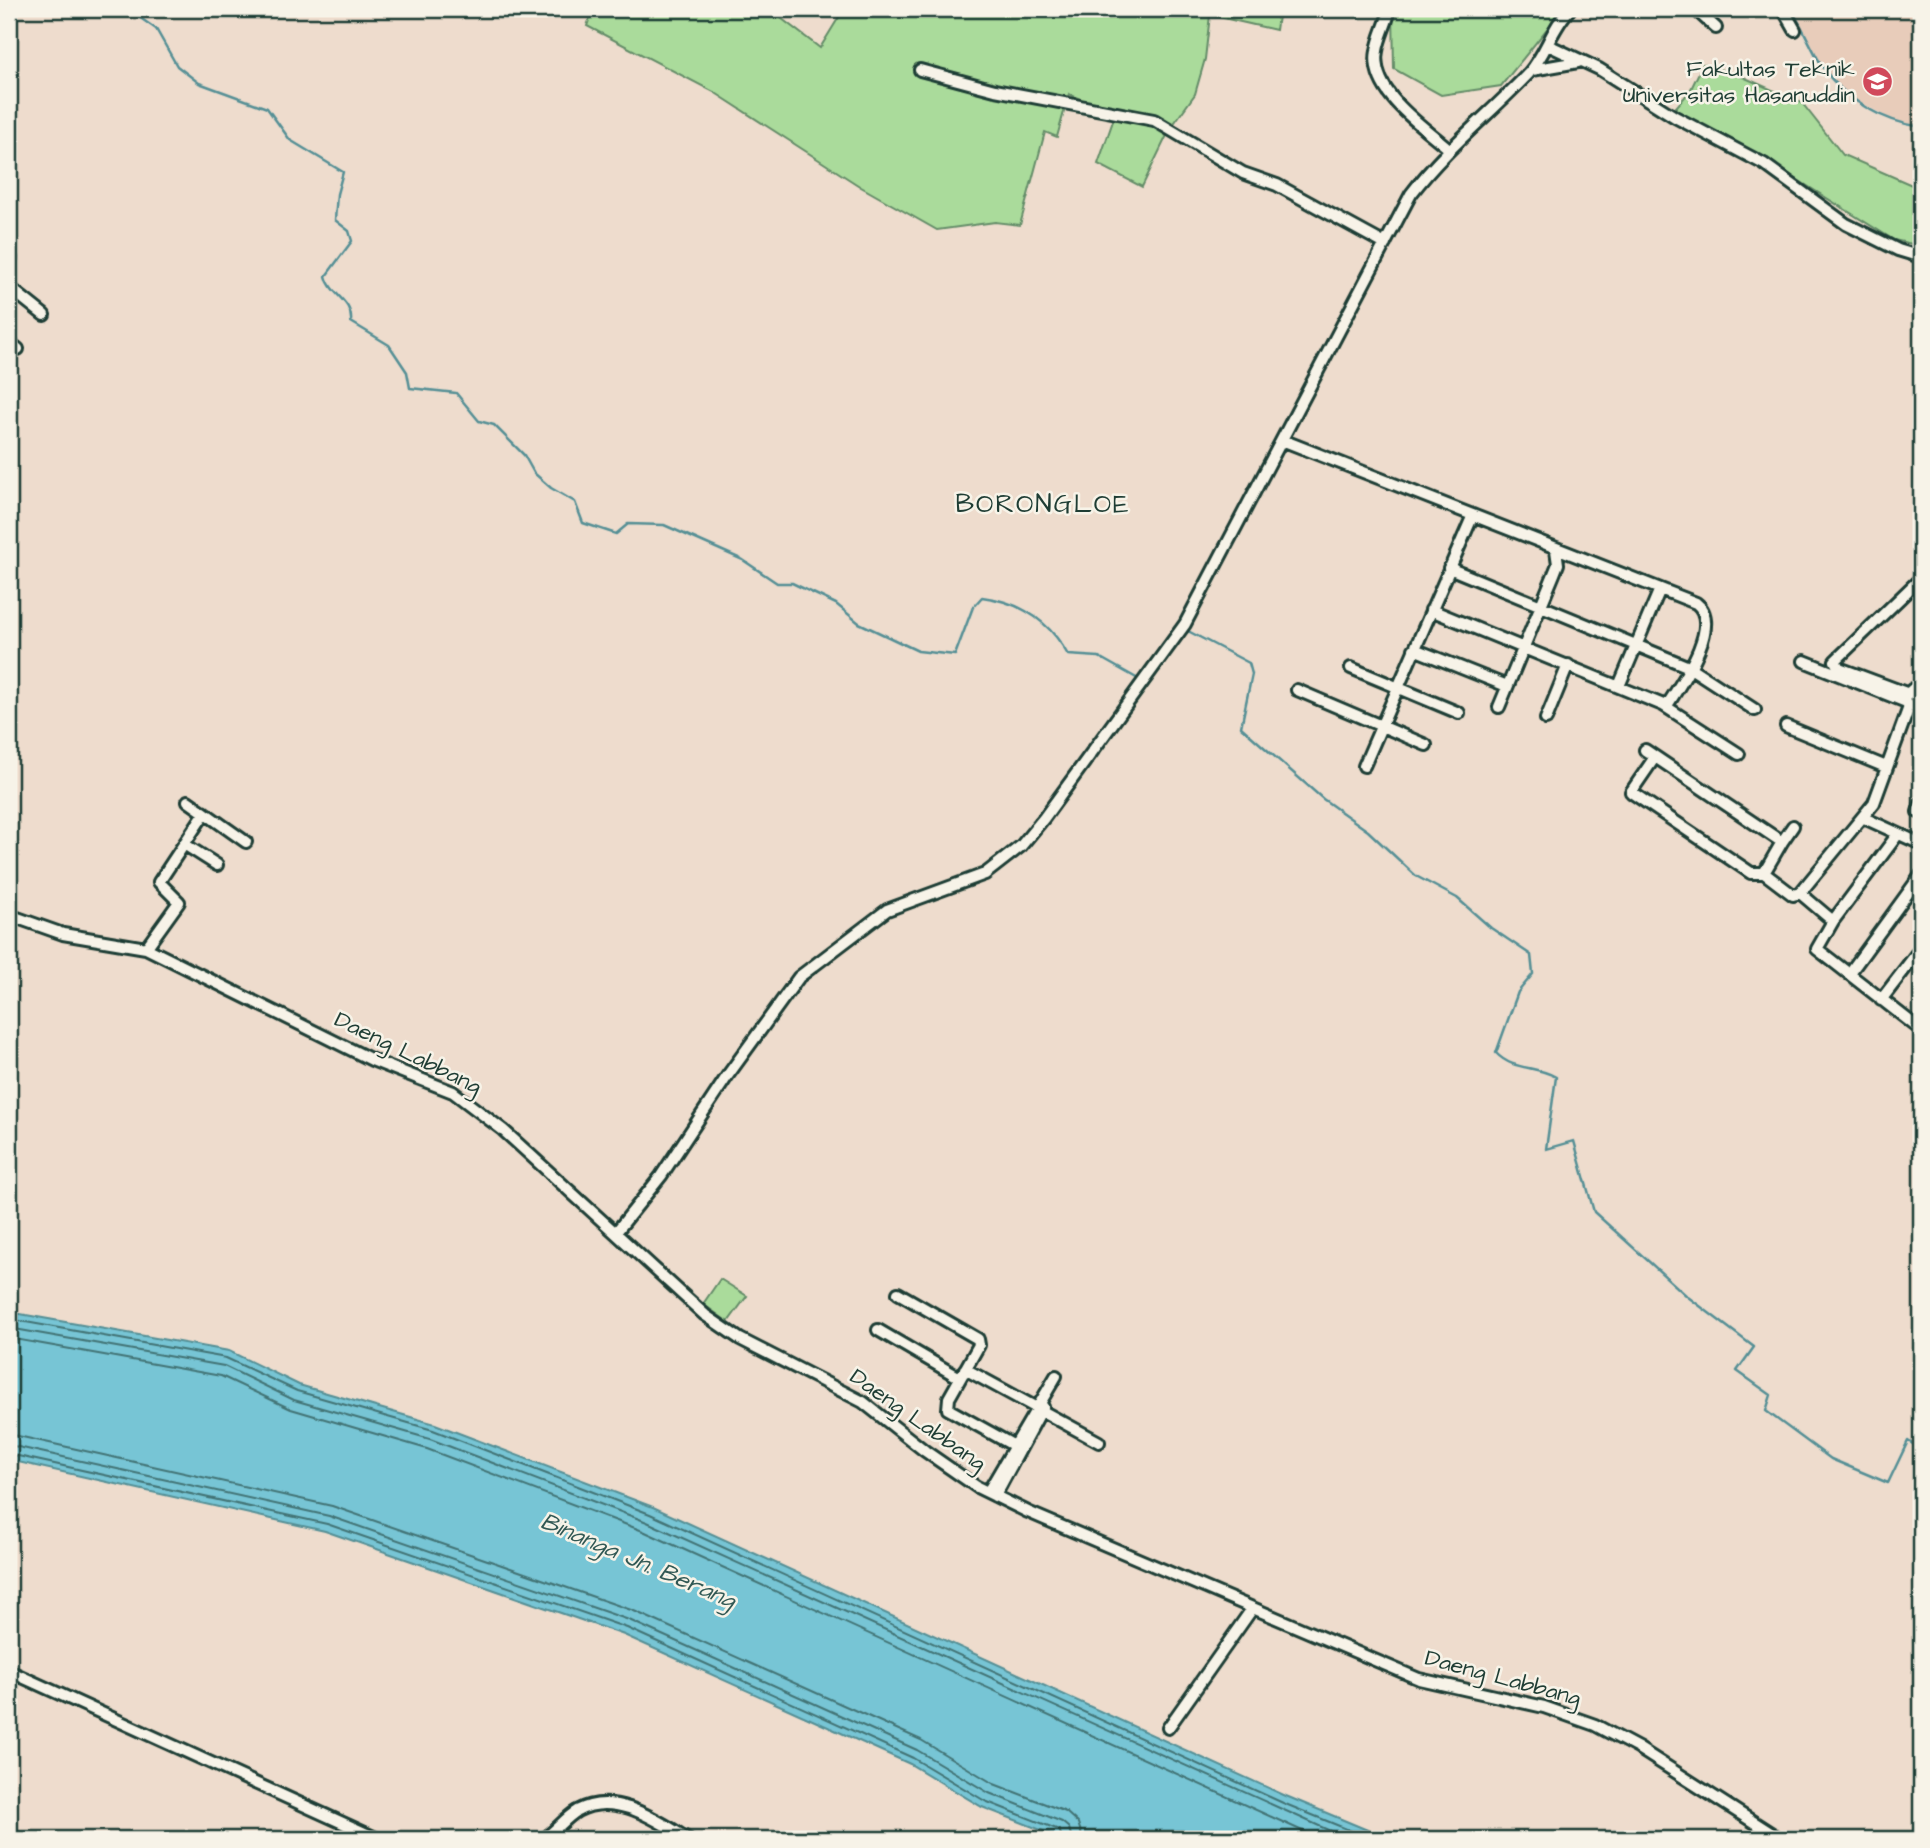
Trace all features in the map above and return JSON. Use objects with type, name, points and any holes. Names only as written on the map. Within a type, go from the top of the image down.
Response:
[{"type":"street","points":[[1390,9],[1377,51],[1380,79],[1399,102],[1450,149]]},
{"type":"street","points":[[617,1231],[661,1176],[728,1075],[799,977],[887,910],[979,877],[1028,839],[1185,624],[1411,194],[1450,149],[1532,70],[1570,9]]},
{"type":"street","points":[[1695,9],[1716,28]]},
{"type":"street","points":[[1783,9],[1795,30]]},
{"type":"street","points":[[1548,45],[1578,62],[1599,69],[1675,117],[1764,164],[1853,228],[1898,250],[1921,257]]},
{"type":"street","points":[[1532,70],[1578,62]]},
{"type":"street","points":[[920,70],[1007,93],[1154,120],[1243,173],[1277,185],[1385,244]]},
{"type":"street","points":[[9,287],[44,315]]},
{"type":"street","points":[[1282,440],[1696,603],[1706,615],[1704,636],[1666,707]]},
{"type":"street","points":[[1364,766],[1473,515]]},
{"type":"street","points":[[1499,707],[1558,564],[1556,550]]},
{"type":"street","points":[[1450,568],[1689,667],[1755,710]]},
{"type":"street","points":[[1916,698],[1839,668],[1835,661],[1921,578]]},
{"type":"street","points":[[1619,685],[1660,589]]},
{"type":"street","points":[[1432,610],[1619,685],[1666,707],[1739,754]]},
{"type":"street","points":[[1414,649],[1507,687]]},
{"type":"street","points":[[1804,661],[1916,698]]},
{"type":"street","points":[[1546,719],[1568,665]]},
{"type":"street","points":[[1351,668],[1460,713]]},
{"type":"street","points":[[1297,690],[1426,745]]},
{"type":"street","points":[[1655,757],[1631,792],[1751,873],[1764,873],[1793,895],[1800,893],[1874,803],[1886,767],[1916,698]]},
{"type":"street","points":[[1786,726],[1886,767]]},
{"type":"street","points":[[1645,750],[1782,842]]},
{"type":"street","points":[[188,801],[246,842]]},
{"type":"street","points":[[1921,803],[1918,812],[1921,813]]},
{"type":"street","points":[[146,948],[179,902],[159,883],[204,814]]},
{"type":"street","points":[[1864,818],[1921,844]]},
{"type":"street","points":[[1764,873],[1793,825]]},
{"type":"street","points":[[1898,834],[1833,921],[1818,949],[1881,1000],[1920,1027]]},
{"type":"street","points":[[184,844],[217,865]]},
{"type":"street","points":[[1849,974],[1921,875]]},
{"type":"street","points":[[1800,893],[1833,921]]},
{"type":"street","name":"Daeng Labbang","points":[[9,915],[63,934],[146,948],[372,1060],[453,1092],[480,1110],[723,1329],[863,1402],[939,1461],[991,1494],[1251,1609],[1419,1679],[1544,1707],[1595,1725],[1658,1760],[1780,1839]]},
{"type":"street","points":[[1881,1000],[1921,948]]},
{"type":"street","points":[[898,1293],[978,1339],[979,1345],[949,1398],[948,1409],[1017,1447]]},
{"type":"street","points":[[878,1330],[963,1373],[1040,1406],[1100,1442]]},
{"type":"street","points":[[991,1494],[1056,1376]]},
{"type":"street","points":[[1168,1728],[1251,1609]]},
{"type":"street","points":[[9,1671],[378,1839]]},
{"type":"street","points":[[544,1839],[578,1811],[609,1804],[629,1807],[688,1839]]},
{"type":"shaded area","name":"Fakultas Teknik Universitas Hasanuddin","points":[[1791,9],[1921,9],[1921,127],[1894,120],[1849,97],[1823,67]]},
{"type":"green space","points":[[593,9],[769,9],[820,48],[839,17],[827,9],[1279,9],[1276,30],[1210,15],[1205,59],[1195,94],[1170,129],[1142,187],[1098,164],[1115,115],[1069,94],[1057,137],[1045,132],[1020,225],[995,222],[937,230],[861,187],[714,92],[587,26]]},
{"type":"green space","points":[[1393,9],[1563,9],[1501,86],[1441,95],[1394,69]]},
{"type":"green space","points":[[1703,64],[1743,77],[1802,103],[1843,155],[1921,189],[1921,246],[1894,240],[1764,159],[1671,113],[1690,91]]},
{"type":"green space","points":[[720,1279],[747,1296],[728,1322],[703,1304]]},
{"type":"water","name":"Binanga Jn. Berang","points":[[9,1312],[229,1351],[299,1385],[435,1424],[653,1507],[1286,1796],[1389,1839],[1064,1839],[982,1807],[910,1764],[624,1635],[325,1531],[9,1460]]},
{"type":"waterway","points":[[136,9],[139,17],[156,29],[177,66],[199,83],[267,108],[290,140],[343,172],[337,194],[335,220],[349,231],[352,241],[326,276],[328,283],[349,308],[351,322],[389,345],[407,372],[410,388],[456,393],[479,421],[494,425],[524,455],[534,473],[551,488],[575,502],[583,523],[616,534],[628,524],[664,525],[743,560],[777,583],[792,583],[836,604],[859,623],[918,651],[955,655],[973,607],[982,597],[996,600],[1022,609],[1043,623],[1068,655],[1099,657],[1140,680]]},
{"type":"waterway","points":[[1791,9],[1822,66],[1841,89],[1878,114],[1921,127]]},
{"type":"waterway","points":[[1179,641],[1188,631],[1249,663],[1252,674],[1241,727],[1323,799],[1368,831],[1416,876],[1457,898],[1491,928],[1531,955],[1533,974],[1518,992],[1496,1053],[1510,1063],[1556,1077],[1546,1149],[1574,1141],[1594,1212],[1688,1297],[1754,1347],[1737,1371],[1771,1395],[1766,1411],[1831,1459],[1888,1483],[1908,1441],[1921,1449]]},
{"type":"place","name":"Fakultas Teknik Universitas Hasanuddin","points":[[1878,82]]},
{"type":"district","name":"BORONGLOE","points":[[1043,504]]}]
